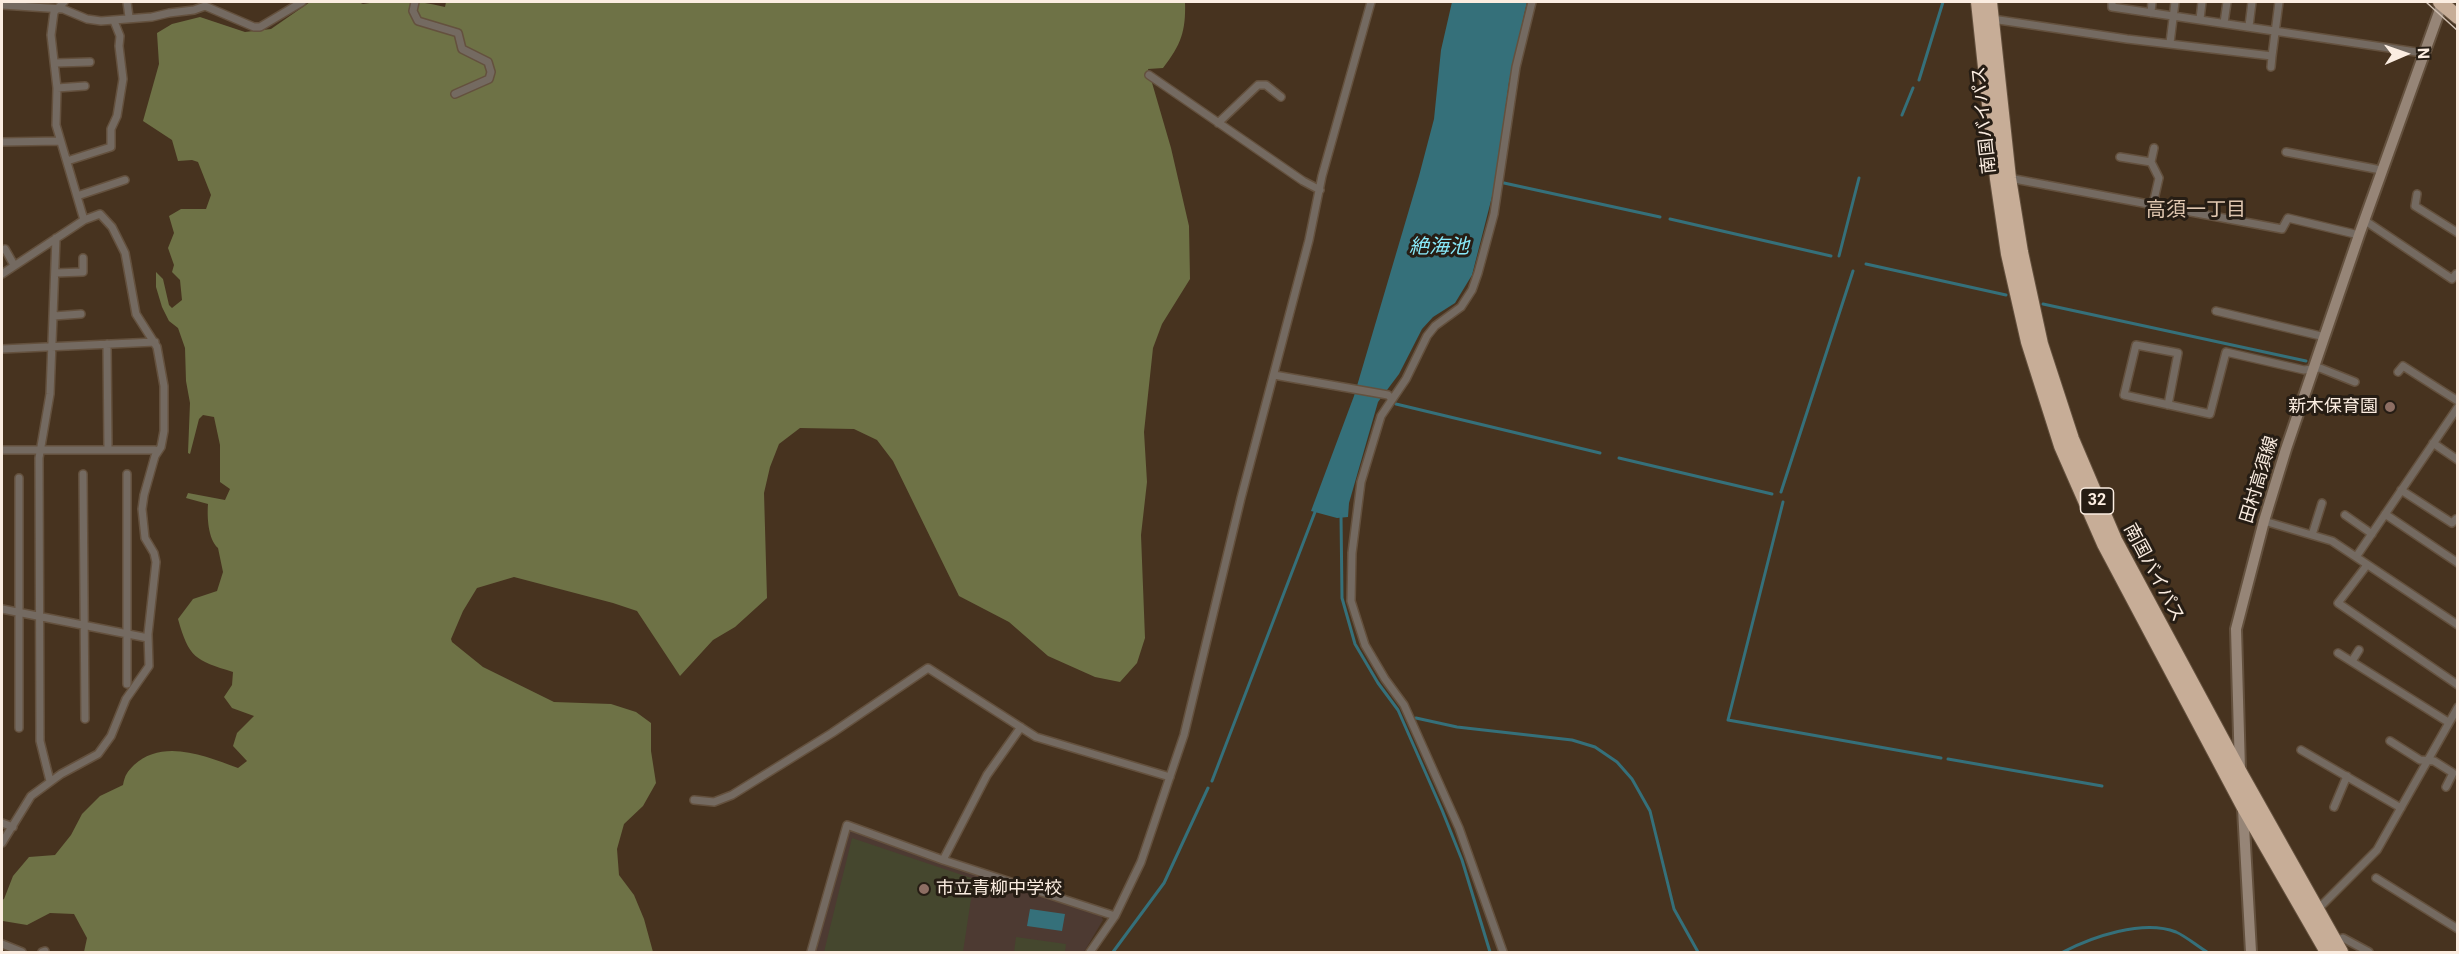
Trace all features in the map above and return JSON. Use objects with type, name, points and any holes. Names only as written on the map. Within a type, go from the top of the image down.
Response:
[{"type":"highway","name":"南国バイパス","points":[[1978,2],[1997,179],[2008,254],[2028,342],[2054,427],[2104,544],[2243,806],[2334,949]]},
{"type":"highway","name":"南国バイパス","points":[[1990,2],[2009,178],[2032,309],[2049,372],[2072,439],[2115,540],[2317,910],[2334,949]]},
{"type":"highway","points":[[2441,3],[2457,17]]},
{"type":"main road","name":"田村高須線","points":[[2251,952],[2236,629],[2264,521],[2286,449],[2358,235],[2441,3]]},
{"type":"street","points":[[64,2],[54,12],[51,35],[57,88],[56,121],[84,220]]},
{"type":"street","points":[[127,2],[129,17]]},
{"type":"street","points":[[2,5],[57,8],[87,19],[114,21],[129,17],[152,17],[208,6],[239,22],[260,27],[302,2]]},
{"type":"street","points":[[415,2],[413,11],[418,21],[458,33],[462,49],[488,62],[491,72],[489,79],[455,94]]},
{"type":"street","points":[[1090,952],[1115,916],[1141,862],[1184,735],[1322,176],[1371,2]]},
{"type":"street","points":[[1503,952],[1459,828],[1404,705],[1385,680],[1365,645],[1351,601],[1352,553],[1361,482],[1389,397],[1406,379],[1426,336],[1435,326],[1461,307],[1475,281],[1494,214],[1516,67],[1532,2]]},
{"type":"street","points":[[2112,2],[2112,7],[2423,54]]},
{"type":"street","points":[[2131,10],[2132,2]]},
{"type":"street","points":[[2151,13],[2152,2]]},
{"type":"street","points":[[2170,43],[2175,2]]},
{"type":"street","points":[[2200,19],[2202,2]]},
{"type":"street","points":[[2224,23],[2226,2]]},
{"type":"street","points":[[2249,26],[2252,2]]},
{"type":"street","points":[[2271,67],[2279,2]]},
{"type":"street","points":[[1992,19],[2127,39],[2272,56]]},
{"type":"street","points":[[67,162],[111,147],[111,129],[117,116],[123,79],[118,46],[120,36],[114,21]]},
{"type":"street","points":[[55,63],[90,62]]},
{"type":"street","points":[[1149,75],[1320,190]]},
{"type":"street","points":[[1218,123],[1258,85],[1266,85],[1281,97]]},
{"type":"street","points":[[57,88],[85,86]]},
{"type":"street","points":[[2,142],[60,141]]},
{"type":"street","points":[[2153,204],[2159,178],[2151,162],[2154,148]]},
{"type":"street","points":[[2286,152],[2381,170]]},
{"type":"street","points":[[2120,157],[2151,162]]},
{"type":"street","points":[[2009,178],[2282,229],[2288,218],[2358,235]]},
{"type":"street","points":[[77,196],[125,180]]},
{"type":"street","points":[[2417,194],[2415,206],[2457,232]]},
{"type":"street","points":[[2,274],[84,220],[100,214],[112,227],[124,253],[136,314],[144,330],[155,342],[164,386],[165,409],[164,431],[144,495],[142,509],[145,538],[154,553],[156,565],[148,638],[149,666],[126,699],[104,747],[94,757],[50,781],[31,796],[2,843]]},
{"type":"street","points":[[2364,220],[2452,279],[2456,274]]},
{"type":"street","points":[[50,781],[40,741],[40,449],[49,399],[56,238]]},
{"type":"street","points":[[5,249],[14,265]]},
{"type":"street","points":[[55,273],[83,272],[83,258]]},
{"type":"street","points":[[2216,311],[2325,337]]},
{"type":"street","points":[[54,316],[81,314]]},
{"type":"street","points":[[2,349],[155,342]]},
{"type":"street","points":[[107,344],[108,449]]},
{"type":"street","points":[[2168,405],[2178,353],[2136,345],[2124,395],[2168,405],[2210,414],[2226,352],[2304,370],[2320,368],[2355,382]]},
{"type":"street","points":[[2398,372],[2403,366],[2457,401]]},
{"type":"street","points":[[1274,375],[1389,397]]},
{"type":"street","points":[[2426,391],[2431,384]]},
{"type":"street","points":[[2356,557],[2456,412]]},
{"type":"street","points":[[2433,443],[2457,460]]},
{"type":"street","points":[[2,450],[108,449],[155,450],[158,452]]},
{"type":"street","points":[[83,474],[85,718]]},
{"type":"street","points":[[127,474],[127,684]]},
{"type":"street","points":[[19,478],[19,728]]},
{"type":"street","points":[[2401,490],[2452,523],[2456,519]]},
{"type":"street","points":[[2312,535],[2322,502]]},
{"type":"street","points":[[2385,514],[2457,563]]},
{"type":"street","points":[[2345,515],[2372,534]]},
{"type":"street","points":[[2264,521],[2332,541],[2457,625]]},
{"type":"street","points":[[2367,565],[2338,603],[2457,685]]},
{"type":"street","points":[[2,609],[148,638]]},
{"type":"street","points":[[2352,661],[2359,650]]},
{"type":"street","points":[[2338,653],[2448,722]]},
{"type":"street","points":[[694,800],[714,802],[732,795],[928,668],[1036,737],[1170,777]]},
{"type":"street","points":[[2317,910],[2377,850],[2457,707]]},
{"type":"street","points":[[943,860],[987,775],[1021,727]]},
{"type":"street","points":[[2390,741],[2420,760],[2434,761],[2453,773],[2446,787]]},
{"type":"street","points":[[2301,750],[2401,808]]},
{"type":"street","points":[[2334,807],[2347,776]]},
{"type":"street","points":[[2,823],[13,827]]},
{"type":"street","points":[[811,952],[847,825],[943,860],[1115,916]]},
{"type":"street","points":[[2376,878],[2457,928]]},
{"type":"street","points":[[2334,949],[2343,938],[2369,952]]},
{"type":"street","points":[[2,944],[22,952]]},
{"type":"shaded area","name":"市立青柳中学校","points":[[850,830],[1003,884],[1101,915],[1103,920],[1084,952],[814,952],[846,832]]},
{"type":"green space","points":[[404,1],[445,7],[446,2],[1185,2],[1185,21],[1174,52],[1163,68],[1148,69],[1171,148],[1189,226],[1190,279],[1162,324],[1153,348],[1144,432],[1147,482],[1141,535],[1145,638],[1137,663],[1120,682],[1095,677],[1048,656],[1009,622],[959,596],[893,461],[877,440],[854,429],[800,428],[779,444],[770,467],[764,493],[767,598],[735,627],[713,640],[680,676],[637,611],[514,577],[477,588],[463,611],[451,639],[483,667],[554,702],[611,704],[636,712],[651,723],[651,751],[656,783],[643,806],[624,824],[617,849],[619,875],[634,895],[644,919],[653,952],[84,952],[87,938],[74,914],[50,913],[27,925],[3,921],[2,900],[13,876],[29,857],[55,855],[71,835],[82,814],[100,796],[123,785],[130,770],[145,757],[158,752],[185,752],[238,768],[247,761],[233,746],[237,733],[254,716],[232,708],[224,697],[232,685],[233,672],[195,656],[186,642],[178,619],[193,599],[217,591],[223,572],[218,548],[210,534],[208,504],[186,498],[188,493],[225,500],[230,489],[220,482],[220,445],[214,417],[203,415],[199,419],[190,454],[188,453],[190,403],[186,381],[185,348],[178,328],[169,321],[162,307],[156,287],[156,272],[163,279],[169,305],[172,308],[182,300],[180,280],[172,272],[174,265],[168,248],[174,233],[169,216],[181,209],[206,209],[211,195],[198,162],[178,161],[172,140],[143,121],[159,64],[157,33],[172,24],[200,17],[245,32],[271,29],[310,2],[358,2],[363,4]]},
{"type":"green space","points":[[852,838],[974,879],[963,952],[824,952]]},
{"type":"green space","points":[[1016,937],[1066,944],[1065,952],[1014,952]]},
{"type":"water","name":"絶海池","points":[[1452,2],[1527,2],[1509,82],[1495,185],[1472,275],[1455,303],[1433,317],[1422,329],[1399,374],[1378,402],[1349,503],[1348,517],[1337,518],[1311,511],[1354,396],[1419,176],[1434,119],[1441,50]]},
{"type":"water","points":[[1030,909],[1065,914],[1062,931],[1027,926]]},
{"type":"waterway","points":[[1919,80],[1943,2]]},
{"type":"waterway","points":[[1902,115],[1913,88]]},
{"type":"waterway","points":[[1839,256],[1859,178]]},
{"type":"waterway","points":[[1504,183],[1660,217]]},
{"type":"waterway","points":[[1670,219],[1831,256]]},
{"type":"waterway","points":[[1866,264],[2006,295]]},
{"type":"waterway","points":[[1781,492],[1853,271]]},
{"type":"waterway","points":[[2043,304],[2306,361]]},
{"type":"waterway","points":[[1396,404],[1600,453]]},
{"type":"waterway","points":[[1619,458],[1772,494]]},
{"type":"waterway","points":[[1783,502],[1728,720],[1941,758]]},
{"type":"waterway","points":[[1212,781],[1315,512]]},
{"type":"waterway","points":[[1341,515],[1342,598],[1355,644],[1378,683],[1398,710],[1442,810],[1462,860],[1490,952]]},
{"type":"waterway","points":[[1416,718],[1457,727],[1572,740],[1595,747],[1617,762],[1632,779],[1650,811],[1674,909],[1698,952]]},
{"type":"waterway","points":[[1948,759],[2102,786]]},
{"type":"waterway","points":[[1113,952],[1164,883],[1208,788]]},
{"type":"waterway","points":[[2063,952],[2118,931],[2148,928],[2176,932],[2207,952]]},
{"type":"tram line","points":[[2426,2],[2458,31]]},
{"type":"place","name":"新木保育園","points":[[2390,407]]},
{"type":"place","name":"市立青柳中学校","points":[[924,889]]},
{"type":"district","name":"高須一丁目","points":[[2196,211]]}]
